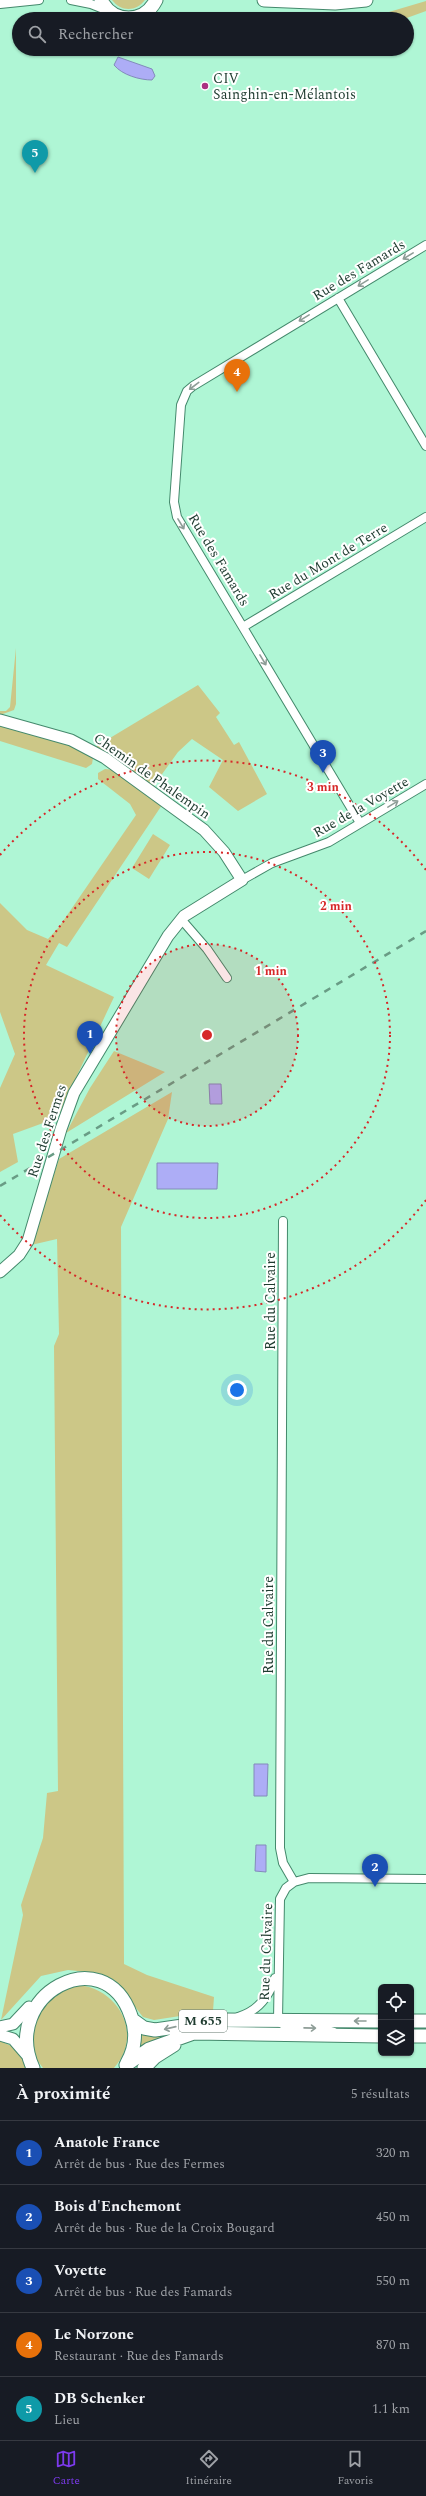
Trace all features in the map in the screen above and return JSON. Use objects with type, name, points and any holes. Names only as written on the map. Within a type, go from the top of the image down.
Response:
[{"type":"main road","points":[[101,0],[110,12]]},
{"type":"main road","points":[[264,0],[335,3],[366,0]]},
{"type":"main road","points":[[147,12],[157,1]]},
{"type":"main road","points":[[33,2068],[26,2054],[22,2033],[29,2007],[40,1994],[53,1984],[69,1979],[85,1979],[101,1983],[115,1992],[126,2005],[133,2020],[134,2043],[125,2066]]},
{"type":"main road","name":"M 655","points":[[133,2020],[144,2028],[155,2030],[201,2022],[231,2020],[378,2021]]},
{"type":"main road","points":[[414,2021],[426,2021]]},
{"type":"main road","name":"M 655","points":[[125,2066],[141,2053],[174,2039],[194,2033],[378,2036]]},
{"type":"main road","name":"M 655","points":[[144,2068],[155,2057],[176,2044],[212,2033]]},
{"type":"main road","points":[[414,2036],[426,2036]]},
{"type":"street","points":[[0,4],[39,0]]},
{"type":"street","points":[[71,0],[91,4],[109,12]]},
{"type":"street","name":"Rue des Famards","points":[[360,824],[176,513],[174,502],[181,405],[187,391],[193,386],[426,245]]},
{"type":"street","points":[[338,298],[426,446]]},
{"type":"street","name":"Rue du Mont de Terre","points":[[243,627],[426,517]]},
{"type":"street","name":"Chemin de Phalempin","points":[[0,720],[71,740],[105,758],[204,830],[224,852],[242,880]]},
{"type":"street","name":"Rue de la Voyette","points":[[242,880],[272,863],[323,846],[426,784]]},
{"type":"street","name":"Rue des Fermes","points":[[0,1272],[16,1259],[28,1241],[61,1129],[77,1087],[168,936],[181,919],[242,880]]},
{"type":"street","points":[[181,919],[207,949],[227,978]]},
{"type":"street","name":"Rue du Calvaire","points":[[278,2020],[278,1906],[283,1893],[294,1882],[283,1863],[280,1848],[283,1221]]},
{"type":"street","points":[[294,1882],[309,1878],[426,1879]]},
{"type":"street","points":[[231,2020],[250,2013],[262,2003],[271,1990],[278,1970]]},
{"type":"street","points":[[0,2027],[13,2024],[29,2007]]},
{"type":"street","points":[[232,2034],[269,2027],[278,2020],[288,2027],[323,2028],[345,2035]]},
{"type":"street","points":[[0,2035],[13,2039],[26,2054]]},
{"type":"shaded area","points":[[112,0],[145,0],[137,7],[128,9],[120,7]]},
{"type":"shaded area","points":[[426,1],[426,11],[414,15],[414,12],[389,12]]},
{"type":"shaded area","points":[[16,648],[16,704],[14,710],[0,715],[0,711],[6,711],[10,707]]},
{"type":"shaded area","points":[[198,685],[220,713],[216,717],[234,745],[239,742],[267,794],[238,811],[209,787],[223,760],[192,739],[178,752],[152,788],[95,747]]},
{"type":"shaded area","points":[[0,722],[61,740],[93,758],[92,764],[86,768],[0,741]]},
{"type":"shaded area","points":[[105,769],[115,770],[162,805],[67,947],[59,943],[46,965],[114,997],[57,1118],[13,1134],[18,1162],[0,1172],[0,1088],[15,1054],[0,1012],[0,903],[27,930],[48,939],[59,927],[136,815],[130,804],[98,779],[98,773]]},
{"type":"shaded area","points":[[153,834],[170,845],[149,879],[132,868]]},
{"type":"shaded area","points":[[114,1051],[165,1072],[66,1133],[90,1088]]},
{"type":"shaded area","points":[[172,1092],[168,1119],[121,1227],[124,1964],[147,1975],[214,1997],[213,2011],[154,2020],[143,2017],[114,1980],[98,1973],[68,1970],[41,1976],[1,2020],[23,1915],[21,1905],[43,1838],[47,1793],[58,1791],[54,1346],[59,1334],[57,1239],[31,1245],[59,1159]]},
{"type":"shaded area","points":[[74,1985],[89,1987],[103,1993],[114,2002],[122,2014],[126,2027],[127,2041],[123,2055],[114,2068],[43,2068],[37,2060],[30,2031],[46,1997]]},
{"type":"shaded area","points":[[196,2026],[139,2047],[140,2032]]},
{"type":"shaded area","points":[[0,2041],[16,2048],[28,2068],[0,2068]]},
{"type":"water","points":[[118,57],[152,69],[155,76],[152,80],[147,80],[122,72],[114,65]]},
{"type":"water","points":[[209,1084],[221,1084],[222,1104],[210,1104]]},
{"type":"water","points":[[157,1163],[218,1163],[217,1189],[157,1189]]},
{"type":"water","points":[[254,1764],[268,1764],[267,1796],[254,1796]]},
{"type":"water","points":[[256,1845],[266,1845],[266,1872],[255,1871]]},
{"type":"railway","points":[[0,1186],[426,931]]},
{"type":"place","name":"CIV Sainghin-en-Mélantois","points":[[205,86]]},
{"type":"place","name":"DB Schenker","points":[[35,173]]},
{"type":"place","name":"Le Norzone","points":[[237,392]]},
{"type":"place","name":"Voyette","points":[[323,773]]},
{"type":"place","name":"Anatole France","points":[[90,1054]]},
{"type":"place","name":"Bois d'Enchemont","points":[[375,1887]]}]
